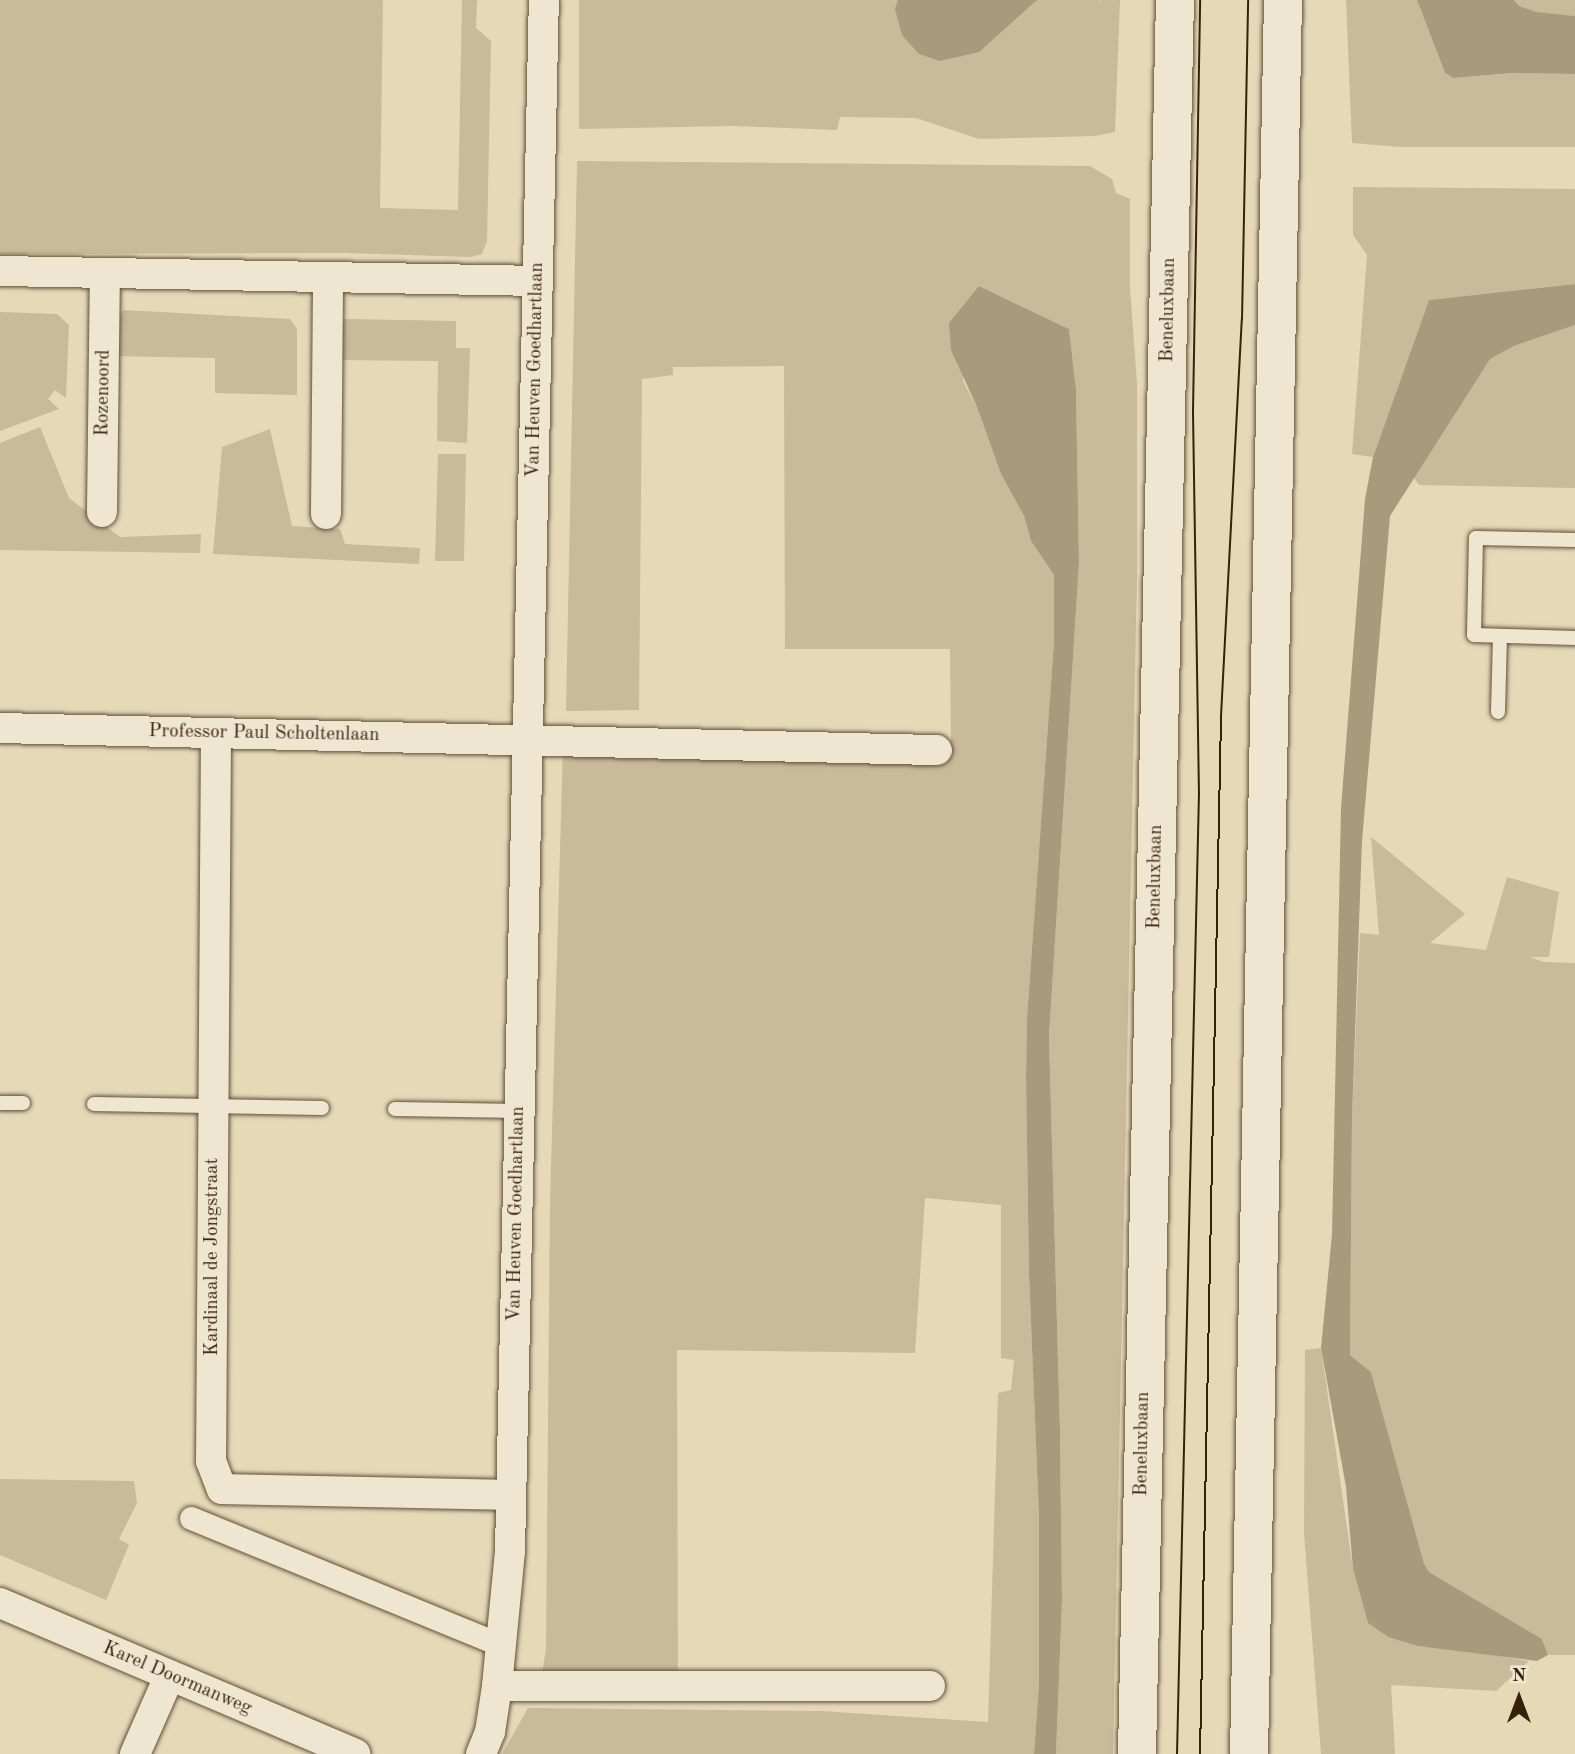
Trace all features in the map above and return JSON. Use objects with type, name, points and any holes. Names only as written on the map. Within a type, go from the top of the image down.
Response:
[{"type":"main road","name":"Beneluxbaan","points":[[1136,1754],[1175,0]]},
{"type":"main road","points":[[1249,1754],[1283,0]]},
{"type":"street","name":"Van Heuven Goedhartlaan","points":[[481,1754],[490,1732],[509,1552],[544,0]]},
{"type":"street","points":[[0,271],[537,281]]},
{"type":"street","name":"Rozenoord","points":[[102,512],[105,273]]},
{"type":"street","points":[[326,514],[328,277]]},
{"type":"street","name":"Professor Paul Scholtenlaan","points":[[0,728],[527,740]]},
{"type":"street","name":"Kardinaal de Jongstraat","points":[[216,733],[211,1461],[222,1489],[510,1495]]},
{"type":"street","points":[[527,740],[937,750]]},
{"type":"street","points":[[191,1518],[501,1645]]},
{"type":"street","name":"Karel Doormanweg","points":[[0,1603],[355,1754]]},
{"type":"street","points":[[135,1754],[169,1677]]},
{"type":"street","points":[[496,1686],[930,1686]]},
{"type":"lane","points":[[1575,540],[1476,538],[1474,635],[1575,638]]},
{"type":"lane","points":[[1498,712],[1500,636]]},
{"type":"lane","points":[[0,1103],[23,1103]]},
{"type":"lane","points":[[94,1104],[322,1108]]},
{"type":"lane","points":[[396,1109],[519,1111]]},
{"type":"shaded area","points":[[0,0],[383,0],[380,208],[458,210],[462,0],[477,0],[476,28],[491,41],[487,241],[482,254],[471,257],[345,253],[0,254]]},
{"type":"shaded area","points":[[579,0],[1100,0],[1101,4],[1101,0],[1120,0],[1115,132],[1095,136],[979,139],[916,118],[840,117],[837,130],[733,126],[579,129]]},
{"type":"shaded area","points":[[898,0],[1037,0],[979,52],[940,61],[919,54],[902,35],[895,9]]},
{"type":"shaded area","points":[[1346,0],[1417,0],[1445,73],[1453,78],[1512,73],[1575,74],[1575,147],[1401,147],[1352,143]]},
{"type":"shaded area","points":[[1417,0],[1514,0],[1519,6],[1536,12],[1575,16],[1575,74],[1512,73],[1453,78],[1445,73]]},
{"type":"shaded area","points":[[1514,0],[1575,0],[1575,16],[1537,13],[1519,6]]},
{"type":"shaded area","points":[[577,161],[1090,166],[1112,179],[1116,193],[1130,199],[1130,288],[1137,383],[1137,576],[1113,1754],[1056,1754],[1062,1601],[1049,1036],[1079,563],[1076,389],[1069,329],[979,286],[963,381],[977,407],[1001,474],[1024,516],[1031,541],[1054,575],[1054,641],[1027,1018],[1029,1275],[1039,1517],[1039,1684],[1034,1754],[502,1754],[528,1708],[821,1711],[988,1722],[998,1393],[1011,1390],[1014,1360],[1001,1358],[1001,1205],[925,1198],[915,1353],[677,1350],[678,1678],[541,1680],[546,1649],[550,1202],[563,744],[748,745],[951,741],[950,649],[785,649],[784,366],[673,367],[673,375],[642,379],[639,710],[566,711]]},
{"type":"shaded area","points":[[1353,187],[1575,189],[1575,284],[1429,300],[1373,457],[1352,454],[1367,255],[1353,235]]},
{"type":"shaded area","points":[[1575,284],[1575,325],[1514,346],[1490,359],[1390,516],[1362,841],[1352,1117],[1350,1355],[1371,1372],[1424,1564],[1429,1572],[1542,1639],[1548,1655],[1537,1661],[1418,1646],[1388,1637],[1368,1623],[1353,1569],[1346,1487],[1321,1348],[1332,1234],[1341,808],[1365,499],[1373,457],[1429,300]]},
{"type":"shaded area","points":[[979,286],[1069,329],[1076,389],[1079,563],[1049,1036],[1062,1601],[1056,1754],[1034,1754],[1039,1684],[1039,1517],[1029,1275],[1026,1077],[1027,1018],[1054,641],[1054,575],[1031,541],[1024,516],[1001,474],[977,407],[951,350],[949,323]]},
{"type":"shaded area","points":[[124,310],[290,319],[297,329],[297,395],[215,393],[215,358],[112,356],[114,321]]},
{"type":"shaded area","points":[[0,312],[57,314],[69,325],[66,398],[55,390],[48,399],[59,409],[0,431]]},
{"type":"shaded area","points":[[345,319],[456,321],[456,348],[470,348],[467,443],[437,441],[438,361],[334,360],[334,332]]},
{"type":"shaded area","points":[[1575,325],[1575,488],[1419,485],[1414,478],[1424,458],[1490,359],[1514,346]]},
{"type":"shaded area","points":[[40,427],[69,498],[120,537],[201,534],[200,553],[0,550],[0,443]]},
{"type":"shaded area","points":[[270,429],[292,526],[340,529],[345,544],[420,548],[419,564],[213,554],[222,447]]},
{"type":"shaded area","points":[[438,454],[466,454],[464,561],[435,561]]},
{"type":"shaded area","points":[[1371,837],[1465,914],[1430,943],[1486,950],[1507,877],[1559,892],[1549,957],[1530,957],[1544,962],[1575,963],[1575,1655],[1548,1655],[1542,1639],[1429,1572],[1423,1564],[1371,1372],[1350,1355],[1352,1117],[1360,933],[1379,935]]},
{"type":"shaded area","points":[[1321,1348],[1353,1569],[1368,1623],[1388,1637],[1529,1661],[1496,1691],[1391,1685],[1395,1754],[1321,1754],[1304,1533],[1305,1350]]},
{"type":"shaded area","points":[[0,1479],[134,1481],[137,1503],[119,1539],[129,1545],[106,1600],[0,1555]]},
{"type":"tram line","points":[[1177,1754],[1199,795],[1193,410],[1200,0]]},
{"type":"tram line","points":[[1200,1754],[1221,716],[1242,320],[1248,0]]}]
